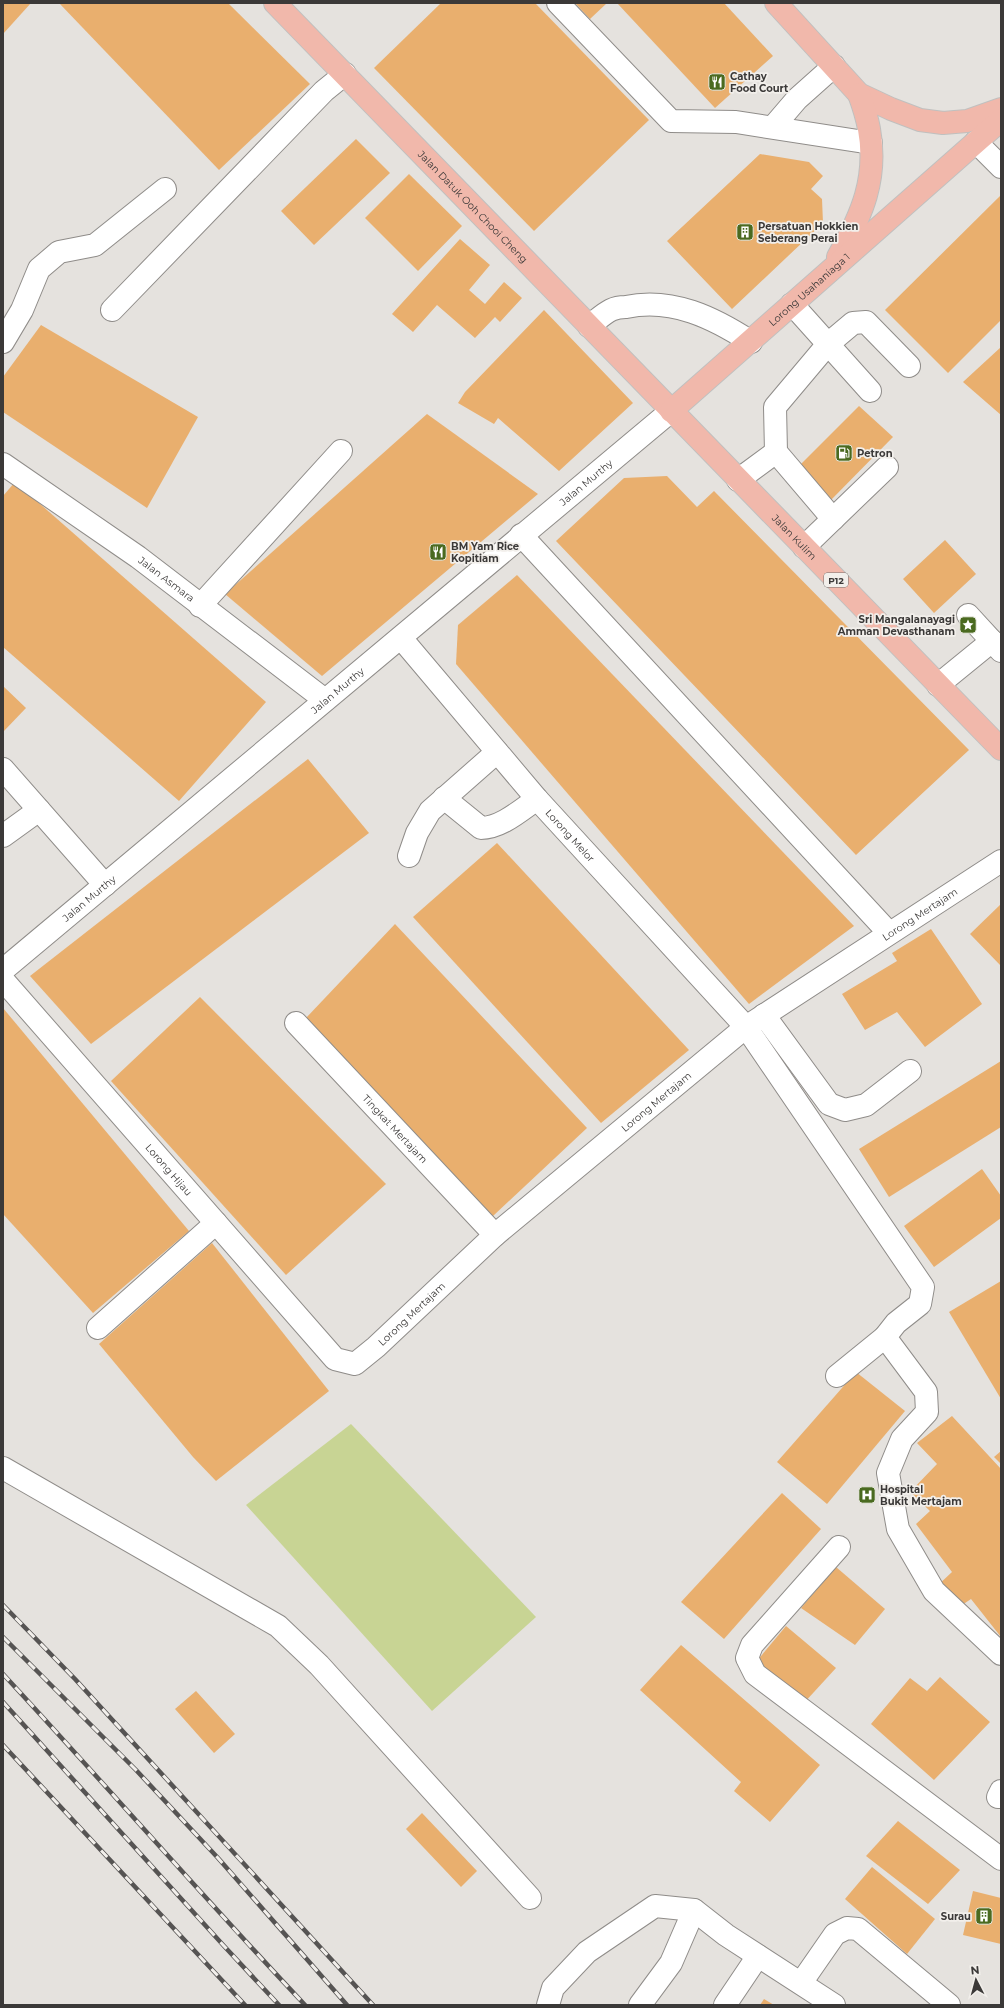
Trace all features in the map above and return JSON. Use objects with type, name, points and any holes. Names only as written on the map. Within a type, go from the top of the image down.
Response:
[{"type":"main road","name":"Jalan Datuk Ooh Chooi Cheng","points":[[275,3],[671,411]]},
{"type":"main road","points":[[776,3],[859,94],[920,120],[943,123],[967,121],[1001,109]]},
{"type":"main road","points":[[828,273],[852,233],[864,206],[872,159],[869,129],[859,94]]},
{"type":"main road","name":"Lorong Usahaniaga 1","points":[[671,411],[1001,120]]},
{"type":"main road","name":"Jalan Kulim","points":[[671,411],[1001,749]]},
{"type":"street","points":[[558,3],[671,121],[736,122],[871,142]]},
{"type":"street","points":[[773,127],[797,99],[834,66]]},
{"type":"street","points":[[112,310],[324,91],[344,74]]},
{"type":"street","points":[[976,142],[1001,167]]},
{"type":"street","points":[[3,342],[22,310],[39,269],[59,252],[94,245],[165,188]]},
{"type":"street","points":[[589,326],[612,310],[637,304],[656,304],[689,310],[729,327],[751,342]]},
{"type":"street","points":[[792,304],[870,391]]},
{"type":"street","points":[[833,519],[776,452],[775,407],[828,344],[853,323],[866,322],[909,366]]},
{"type":"street","name":"Jalan Murthy","points":[[3,970],[671,411]]},
{"type":"street","points":[[200,606],[341,451]]},
{"type":"street","points":[[738,480],[776,452]]},
{"type":"street","name":"Jalan Asmara","points":[[3,464],[138,557],[200,606],[325,700]]},
{"type":"street","points":[[804,547],[887,467]]},
{"type":"street","points":[[521,535],[888,933]]},
{"type":"street","points":[[938,685],[996,646],[968,615]]},
{"type":"street","name":"Lorong Melor","points":[[401,638],[537,799],[755,1021]]},
{"type":"street","points":[[409,856],[416,833],[430,810],[497,752]]},
{"type":"street","points":[[3,769],[105,885]]},
{"type":"street","points":[[444,798],[481,828],[487,828],[499,823],[537,799]]},
{"type":"street","points":[[3,836],[39,810]]},
{"type":"street","name":"Lorong Mertajam","points":[[335,1359],[355,1364],[376,1347],[495,1235],[755,1021],[888,933],[1001,861]]},
{"type":"street","name":"Lorong Hijau","points":[[3,980],[335,1359]]},
{"type":"street","points":[[755,1021],[830,1104],[845,1110],[866,1105],[910,1071]]},
{"type":"street","points":[[755,1021],[923,1287],[920,1304],[896,1323],[885,1337],[837,1376]]},
{"type":"street","name":"Tingkat Mertajam","points":[[296,1023],[495,1235]]},
{"type":"street","points":[[98,1328],[216,1223]]},
{"type":"street","points":[[885,1337],[926,1392],[927,1412],[902,1439],[888,1473],[898,1529],[934,1591],[1001,1654]]},
{"type":"street","points":[[3,1468],[278,1626],[319,1665],[530,1898]]},
{"type":"street","points":[[839,1548],[752,1645],[747,1658],[756,1674],[1001,1859]]},
{"type":"street","points":[[548,2005],[553,1988],[587,1952],[655,1906],[694,1910],[726,1935],[834,2005]]},
{"type":"street","points":[[640,2005],[671,1963],[694,1910]]},
{"type":"street","points":[[801,1983],[835,1934],[847,1928],[858,1928],[949,2005]]},
{"type":"street","points":[[725,2005],[758,1956]]},
{"type":"green space","points":[[351,1424],[536,1617],[432,1711],[246,1505]]},
{"type":"building","points":[[3,3],[31,3],[3,34]]},
{"type":"building","points":[[59,3],[228,3],[310,84],[219,170]]},
{"type":"building","points":[[441,3],[535,3],[649,120],[534,231],[374,68]]},
{"type":"building","points":[[575,3],[607,3],[590,19]]},
{"type":"building","name":"Cathay Food Court","points":[[617,3],[724,3],[773,56],[715,108]]},
{"type":"building","points":[[356,139],[390,173],[314,245],[281,211]]},
{"type":"building","name":"Persatuan Hokkien Seberang Perai","points":[[760,154],[809,162],[823,176],[811,189],[822,199],[823,223],[732,309],[667,241]]},
{"type":"building","points":[[409,174],[462,226],[418,271],[365,218]]},
{"type":"building","points":[[1001,195],[1001,320],[948,373],[885,310]]},
{"type":"building","points":[[460,239],[490,265],[469,290],[485,304],[504,282],[522,298],[500,322],[495,317],[475,338],[437,305],[413,332],[392,314]]},
{"type":"building","points":[[544,310],[633,403],[559,471],[498,418],[494,424],[458,403],[465,392]]},
{"type":"building","points":[[41,325],[198,417],[147,508],[3,412],[3,377]]},
{"type":"building","points":[[1001,347],[1001,415],[963,382]]},
{"type":"building","name":"Petron","points":[[859,406],[893,437],[829,502],[795,470]]},
{"type":"building","points":[[427,414],[538,494],[322,676],[225,594]]},
{"type":"building","points":[[667,476],[697,507],[714,491],[969,750],[856,855],[556,541],[624,478]]},
{"type":"building","points":[[15,482],[266,702],[179,801],[3,647],[3,496]]},
{"type":"building","points":[[945,540],[976,574],[934,613],[903,579]]},
{"type":"building","points":[[517,575],[854,926],[749,1004],[456,664],[458,625]]},
{"type":"building","points":[[3,686],[26,708],[3,732]]},
{"type":"building","points":[[308,759],[369,833],[91,1044],[30,976]]},
{"type":"building","points":[[497,843],[689,1050],[601,1123],[413,917]]},
{"type":"building","points":[[1001,904],[1001,966],[970,934]]},
{"type":"building","points":[[395,924],[587,1128],[493,1216],[306,1018]]},
{"type":"building","points":[[931,929],[982,1004],[925,1047],[897,1012],[865,1030],[842,994],[897,961],[892,953]]},
{"type":"building","points":[[200,997],[386,1184],[286,1275],[111,1081]]},
{"type":"building","points":[[3,1008],[189,1231],[93,1313],[3,1214]]},
{"type":"building","points":[[1001,1061],[1001,1127],[889,1197],[859,1149]]},
{"type":"building","points":[[982,1169],[1001,1196],[1001,1218],[934,1267],[904,1226]]},
{"type":"building","points":[[212,1243],[329,1391],[216,1481],[193,1457],[99,1344]]},
{"type":"building","points":[[1001,1281],[1001,1399],[949,1312]]},
{"type":"building","points":[[856,1372],[905,1411],[827,1504],[777,1462]]},
{"type":"building","points":[[952,1416],[1001,1469],[1001,1637],[971,1599],[956,1609],[936,1587],[952,1572],[916,1524],[930,1511],[910,1492],[937,1464],[917,1443]]},
{"type":"building","points":[[1001,1451],[1001,1464],[994,1457]]},
{"type":"building","points":[[782,1493],[821,1529],[724,1639],[681,1602]]},
{"type":"building","points":[[836,1567],[885,1609],[855,1645],[801,1608]]},
{"type":"building","points":[[786,1626],[836,1668],[803,1704],[756,1662]]},
{"type":"building","points":[[681,1645],[820,1765],[770,1822],[734,1791],[741,1782],[640,1690]]},
{"type":"building","points":[[940,1677],[990,1722],[934,1780],[871,1724],[910,1678],[927,1691]]},
{"type":"building","points":[[196,1691],[235,1734],[214,1753],[175,1709]]},
{"type":"building","points":[[422,1813],[477,1871],[461,1887],[406,1829]]},
{"type":"building","points":[[898,1821],[960,1870],[928,1904],[866,1856]]},
{"type":"building","points":[[872,1867],[935,1919],[907,1954],[845,1899]]},
{"type":"building","name":"Surau","points":[[973,1891],[1001,1898],[1001,1944],[963,1935]]},
{"type":"building","points":[[764,1999],[774,2005],[760,2005]]},
{"type":"railway","points":[[3,1605],[75,1679],[373,2005]]},
{"type":"railway","points":[[3,1637],[136,1770],[218,1858],[347,2005]]},
{"type":"railway","points":[[3,1674],[305,2005]]},
{"type":"railway","points":[[3,1702],[279,2005]]},
{"type":"railway","points":[[3,1745],[245,2005]]},
{"type":"place","name":"Cathay Food Court","points":[[717,82]]},
{"type":"place","name":"Persatuan Hokkien Seberang Perai","points":[[745,232]]},
{"type":"place","name":"Petron","points":[[844,453]]},
{"type":"place","name":"BM Yam Rice Kopitiam","points":[[438,552]]},
{"type":"place","name":"Sri Mangalanayagi Amman Devasthanam","points":[[968,625]]},
{"type":"place","name":"Hospital Bukit Mertajam","points":[[867,1495]]},
{"type":"place","name":"Surau","points":[[984,1916]]}]
